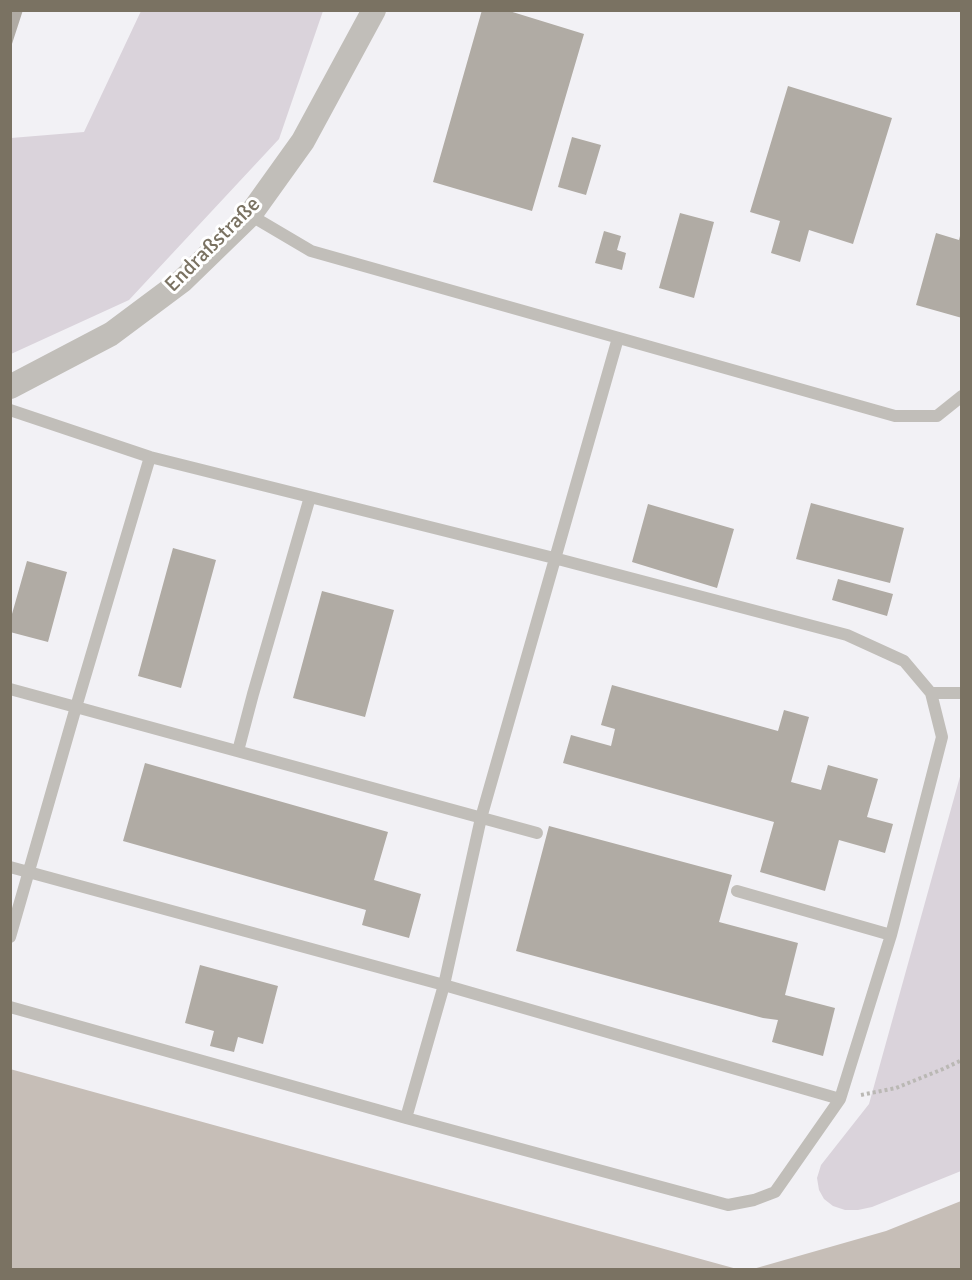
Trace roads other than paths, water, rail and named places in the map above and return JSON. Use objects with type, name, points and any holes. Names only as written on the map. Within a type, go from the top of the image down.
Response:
[{"type":"street","name":"Endraßstraße","points":[[10,387],[111,334],[182,281],[250,215],[303,141],[374,10]]},
{"type":"lane","points":[[250,215],[311,251],[895,416],[937,416],[962,396]]},
{"type":"lane","points":[[406,1118],[444,985],[481,818],[618,338]]},
{"type":"lane","points":[[10,410],[150,457],[554,558],[847,635],[904,661],[931,693],[942,737],[891,935],[840,1098],[775,1192],[754,1200],[728,1205],[10,1007]]},
{"type":"lane","points":[[10,937],[75,706],[150,457]]},
{"type":"lane","points":[[238,751],[310,497]]},
{"type":"lane","points":[[10,689],[537,834]]},
{"type":"lane","points":[[931,693],[962,693]]},
{"type":"lane","points":[[10,867],[444,985],[840,1098]]},
{"type":"lane","points":[[738,891],[891,935]]}]
